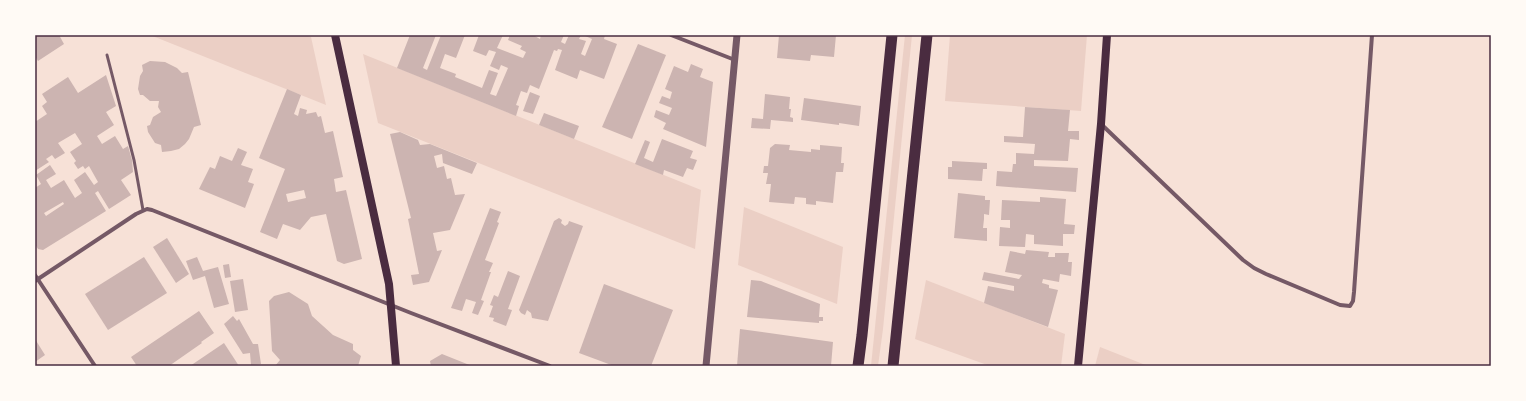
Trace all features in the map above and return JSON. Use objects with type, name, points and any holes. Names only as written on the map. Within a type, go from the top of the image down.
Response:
[{"type":"highway","points":[[858,366],[892,35]]},
{"type":"highway","points":[[893,366],[927,35]]},
{"type":"main road","points":[[335,35],[389,284],[396,366]]},
{"type":"main road","points":[[1078,366],[1101,124],[1107,35]]},
{"type":"street","points":[[671,35],[734,60]]},
{"type":"street","points":[[706,366],[737,35]]},
{"type":"street","points":[[1101,124],[1249,264],[1266,274],[1340,305],[1350,306],[1353,300],[1354,292],[1372,35]]},
{"type":"street","points":[[95,366],[36,278],[136,214],[147,209],[157,211],[391,305],[550,366]]},
{"type":"lane","points":[[107,55],[134,160],[143,210]]},
{"type":"shaded area","points":[[150,35],[305,35],[311,37],[326,105]]},
{"type":"shaded area","points":[[905,35],[912,35],[883,329],[878,366],[871,366]]},
{"type":"shaded area","points":[[950,35],[1087,35],[1081,111],[945,101]]},
{"type":"shaded area","points":[[363,54],[701,190],[695,249],[378,123]]},
{"type":"shaded area","points":[[744,207],[843,247],[837,304],[738,265]]},
{"type":"shaded area","points":[[926,280],[1065,334],[1061,366],[990,366],[915,339]]},
{"type":"shaded area","points":[[1100,347],[1148,366],[1095,366]]},
{"type":"building","points":[[35,35],[59,35],[64,44],[38,61],[35,56]]},
{"type":"building","points":[[410,35],[436,35],[423,68],[427,70],[441,35],[465,35],[456,58],[445,54],[440,68],[456,74],[455,77],[482,88],[489,70],[498,73],[490,94],[496,96],[508,68],[501,65],[499,70],[490,66],[496,52],[489,50],[486,56],[473,51],[479,35],[503,35],[497,48],[523,58],[526,52],[520,49],[522,46],[508,40],[510,35],[533,35],[540,39],[541,35],[564,35],[561,42],[565,44],[569,35],[581,35],[579,39],[586,41],[581,54],[585,56],[592,39],[583,35],[605,35],[604,39],[617,44],[604,79],[580,70],[577,79],[555,70],[562,50],[554,50],[539,89],[530,85],[527,93],[521,91],[516,105],[519,106],[516,116],[397,68]]},
{"type":"building","points":[[779,35],[836,35],[834,57],[811,55],[810,61],[777,58]]},
{"type":"building","points":[[638,44],[666,55],[632,139],[602,127]]},
{"type":"building","points":[[150,61],[165,62],[177,68],[182,73],[188,72],[201,125],[194,127],[189,139],[179,149],[162,152],[161,145],[155,143],[148,132],[147,126],[150,125],[153,117],[161,112],[158,107],[159,101],[150,101],[143,95],[140,95],[138,89],[140,76],[143,71],[142,65]]},
{"type":"building","points":[[691,64],[703,69],[700,77],[713,82],[706,147],[663,129],[666,123],[654,117],[656,110],[669,115],[672,108],[659,103],[662,96],[670,99],[672,92],[665,89],[674,66],[688,72]]},
{"type":"building","points":[[106,75],[116,106],[106,112],[114,125],[97,136],[102,144],[115,136],[123,149],[128,146],[132,160],[133,172],[121,180],[131,195],[109,209],[98,191],[95,193],[106,211],[43,250],[38,249],[35,244],[35,188],[41,184],[36,175],[50,165],[56,174],[46,180],[51,188],[64,180],[75,198],[82,193],[74,180],[85,172],[94,185],[98,182],[89,166],[85,169],[83,166],[78,169],[74,163],[76,161],[70,152],[82,144],[75,133],[58,143],[65,153],[55,159],[52,155],[46,159],[49,162],[35,171],[35,122],[47,114],[42,106],[47,102],[42,94],[68,77],[78,93]],"holes":[[[63,202],[64,204],[46,216],[44,213]]]},
{"type":"building","points":[[287,89],[301,95],[294,114],[298,116],[300,108],[307,110],[306,114],[316,112],[318,117],[321,116],[325,133],[333,131],[343,177],[334,179],[336,192],[346,190],[362,259],[344,264],[337,261],[326,214],[311,217],[300,230],[283,224],[277,239],[260,232],[285,169],[259,158]],"holes":[[[304,190],[306,198],[288,202],[286,194]]]},
{"type":"building","points":[[530,92],[540,96],[533,114],[523,111]]},
{"type":"building","points":[[765,94],[790,97],[789,109],[791,109],[790,117],[793,118],[793,122],[771,120],[770,129],[751,128],[752,118],[763,119]]},
{"type":"building","points":[[804,98],[861,106],[859,126],[801,120]]},
{"type":"building","points":[[1025,107],[1070,110],[1068,131],[1079,131],[1079,140],[1070,139],[1068,161],[1034,160],[1034,166],[1078,168],[1076,192],[996,186],[997,171],[1012,172],[1013,164],[1016,164],[1016,153],[1034,154],[1035,144],[1004,142],[1004,136],[1023,137]]},
{"type":"building","points":[[544,113],[579,126],[574,139],[539,125]]},
{"type":"building","points":[[400,132],[418,140],[420,145],[430,144],[477,163],[472,174],[443,163],[442,154],[434,156],[437,168],[444,166],[447,179],[451,178],[455,195],[465,194],[450,230],[433,233],[437,251],[442,250],[429,282],[413,285],[411,275],[419,274],[408,219],[411,218],[390,134]]},
{"type":"building","points":[[662,139],[693,151],[690,158],[697,160],[693,170],[687,168],[683,177],[664,170],[663,175],[635,164],[645,140],[650,142],[644,158],[653,162]]},
{"type":"building","points":[[775,144],[790,145],[789,150],[811,152],[811,149],[820,150],[820,145],[842,147],[841,163],[844,163],[843,172],[836,172],[833,203],[816,201],[816,205],[806,204],[806,198],[795,197],[794,204],[769,202],[771,184],[766,184],[768,173],[763,173],[764,166],[768,166],[770,148]]},
{"type":"building","points":[[238,148],[247,152],[241,165],[253,169],[248,182],[254,184],[245,208],[199,189],[210,167],[215,169],[220,156],[232,161]]},
{"type":"building","points":[[952,161],[987,163],[987,169],[983,169],[982,181],[948,179],[948,167],[952,167]]},
{"type":"building","points":[[958,193],[985,196],[985,200],[990,200],[989,215],[984,214],[983,228],[987,228],[987,241],[954,238]]},
{"type":"building","points":[[1040,197],[1066,199],[1064,224],[1075,225],[1074,234],[1063,234],[1063,246],[1034,244],[1034,235],[1026,234],[1025,247],[999,246],[1000,227],[1010,228],[1010,220],[1001,220],[1002,200],[1040,202]]},
{"type":"building","points":[[490,208],[501,212],[497,222],[499,223],[485,260],[493,263],[481,300],[484,301],[478,315],[472,313],[476,302],[466,299],[462,311],[451,308]]},
{"type":"building","points":[[559,218],[562,220],[561,223],[565,226],[569,221],[583,226],[548,321],[532,318],[531,313],[527,310],[525,315],[519,310],[554,221]]},
{"type":"building","points":[[167,238],[189,274],[176,283],[153,247]]},
{"type":"building","points":[[1026,250],[1049,252],[1048,257],[1055,257],[1055,253],[1069,253],[1068,262],[1072,262],[1071,276],[1060,274],[1059,282],[1043,279],[1042,283],[1049,285],[1049,288],[1058,290],[1048,327],[984,303],[988,286],[1014,291],[1014,286],[982,280],[984,272],[1019,279],[1022,275],[1005,272],[1010,251],[1025,254]]},
{"type":"building","points":[[144,257],[167,293],[108,330],[85,294]]},
{"type":"building","points":[[197,257],[203,271],[218,267],[229,304],[214,308],[205,276],[193,280],[186,261]]},
{"type":"building","points":[[229,264],[231,277],[225,278],[223,265]]},
{"type":"building","points":[[508,271],[520,276],[508,309],[512,310],[506,326],[493,321],[494,318],[489,317],[493,306],[490,305],[494,295],[498,297]]},
{"type":"building","points":[[243,279],[248,310],[235,312],[230,281]]},
{"type":"building","points":[[751,280],[761,281],[820,304],[819,317],[823,317],[823,321],[819,321],[819,323],[747,317]]},
{"type":"building","points":[[604,284],[673,310],[651,366],[614,366],[579,353]]},
{"type":"building","points":[[289,292],[308,304],[312,316],[333,335],[353,344],[353,350],[361,356],[358,366],[275,366],[280,360],[272,351],[269,301],[274,296]]},
{"type":"building","points":[[199,311],[214,333],[169,366],[137,366],[131,357]]},
{"type":"building","points":[[233,316],[237,321],[239,319],[253,344],[258,344],[261,364],[251,365],[250,353],[243,354],[224,324]]},
{"type":"building","points":[[740,329],[833,342],[831,366],[737,366]]},
{"type":"building","points":[[35,339],[45,355],[35,362]]},
{"type":"building","points":[[224,343],[239,366],[190,366]]},
{"type":"building","points":[[442,354],[472,366],[431,366],[430,361]]}]
